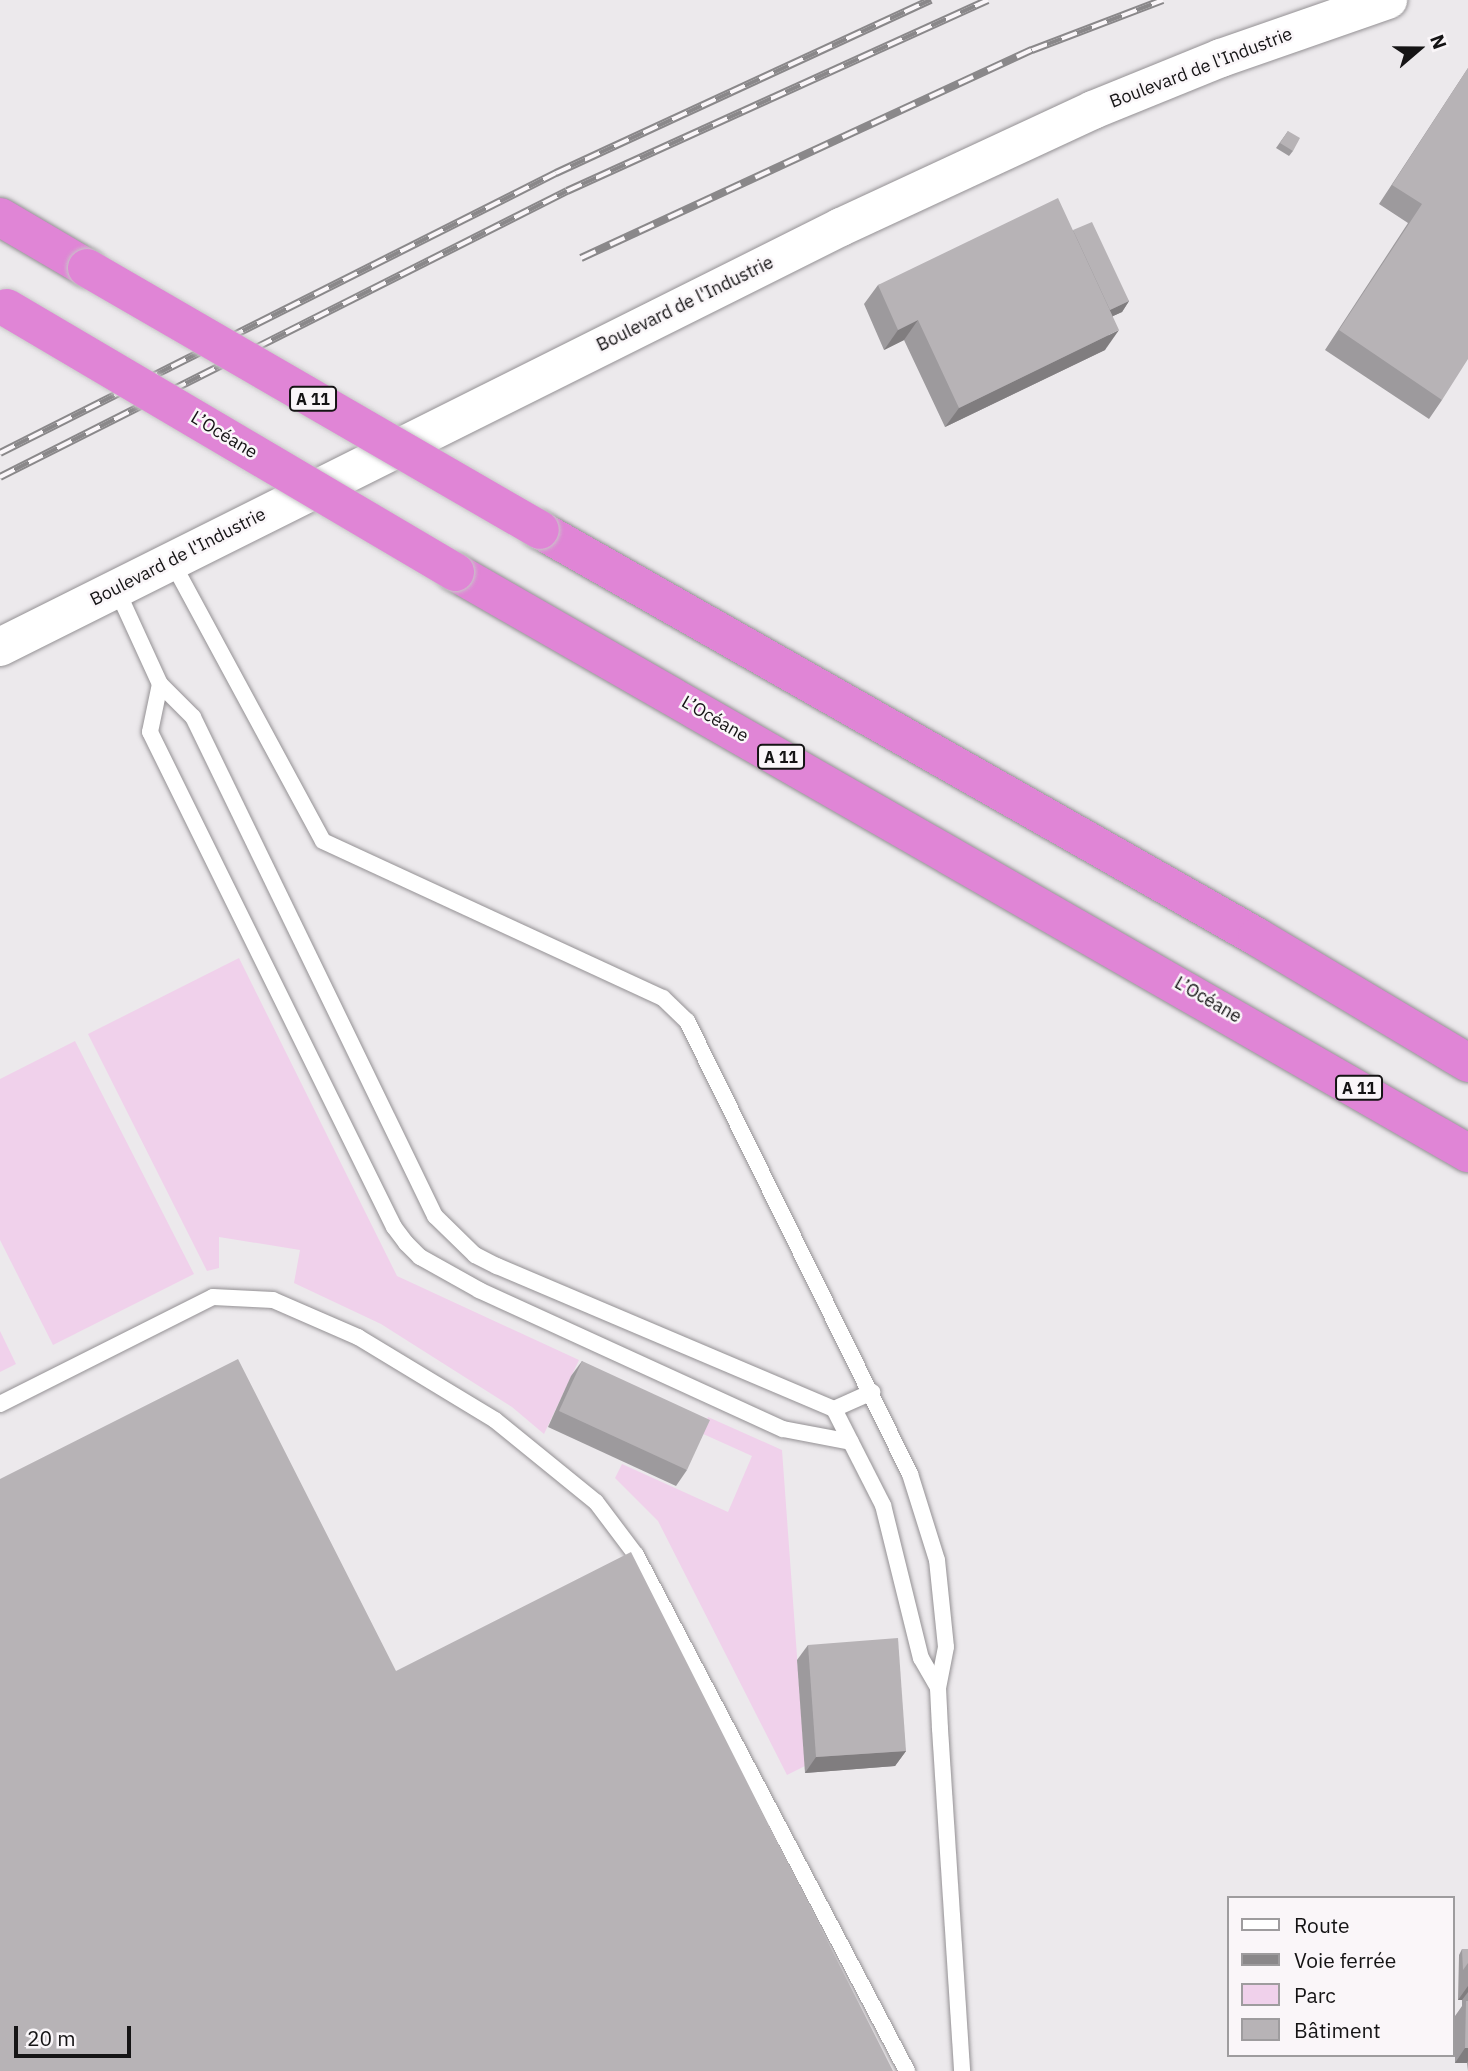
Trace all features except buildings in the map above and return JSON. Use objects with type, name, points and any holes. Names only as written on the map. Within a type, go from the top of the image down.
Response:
[{"type":"highway","name":"A 11","points":[[0,217],[540,530],[1257,937],[1468,1063]]},
{"type":"highway","name":"L’Océane","points":[[4,306],[455,572],[1250,1024],[1468,1153]]},
{"type":"street","name":"Boulevard de l'Industrie","points":[[0,647],[841,227],[1068,122],[1221,58],[1388,0]]},
{"type":"lane","points":[[171,560],[323,841],[663,998],[687,1021],[872,1392],[910,1474],[937,1560],[946,1647],[938,1688],[962,2071]]},
{"type":"lane","points":[[116,588],[160,684],[193,717],[435,1216],[455,1238],[497,1266],[834,1409],[883,1505],[921,1658],[938,1688]]},
{"type":"lane","points":[[160,684],[150,732],[394,1227],[406,1243],[420,1257],[478,1290],[783,1429],[851,1442]]},
{"type":"lane","points":[[0,1404],[213,1297],[273,1300],[286,1305],[358,1337],[495,1420],[596,1502],[636,1555],[907,2071]]},
{"type":"lane","points":[[834,1409],[872,1392]]},
{"type":"green space","points":[[239,958],[397,1276],[579,1360],[544,1434],[512,1407],[381,1324],[294,1283],[300,1250],[219,1237],[219,1268],[207,1271],[88,1034]]},
{"type":"green space","points":[[75,1041],[194,1274],[53,1345],[0,1240],[0,1079]]},
{"type":"green space","points":[[0,1331],[16,1364],[0,1372]]},
{"type":"green space","points":[[708,1417],[782,1450],[805,1766],[787,1775],[658,1521],[615,1478],[622,1464],[728,1512],[752,1456],[701,1433]]},
{"type":"railway","points":[[0,453],[556,173],[931,0]]},
{"type":"railway","points":[[0,477],[567,191],[988,0]]},
{"type":"railway","points":[[581,258],[1032,50],[1163,0]]}]
